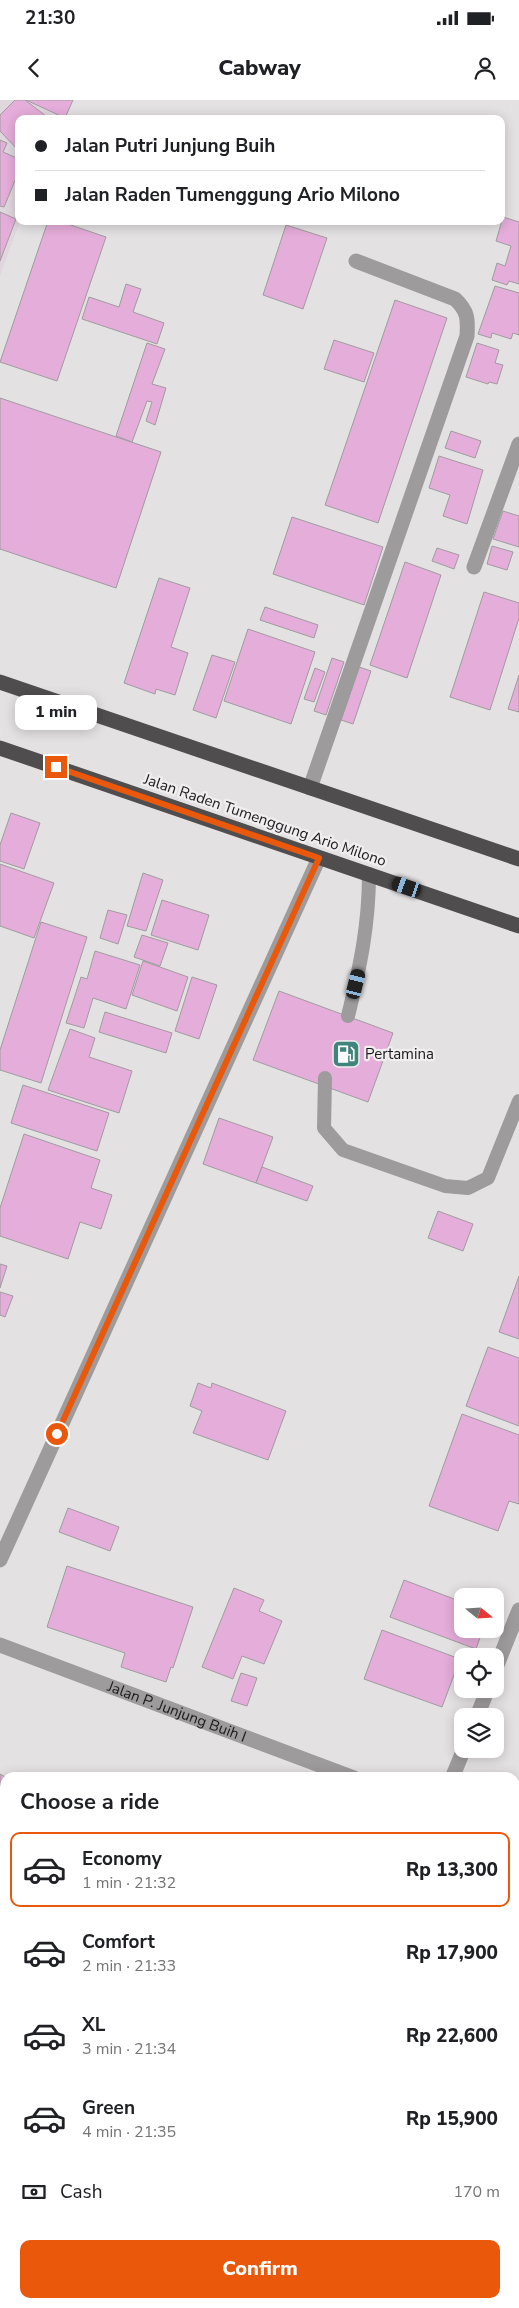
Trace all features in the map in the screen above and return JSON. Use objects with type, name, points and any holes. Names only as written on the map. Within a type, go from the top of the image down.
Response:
[{"type":"highway","points":[[0,682],[519,858]]},
{"type":"highway","name":"Jalan Raden Tumenggung Ario Milono","points":[[0,748],[519,926]]},
{"type":"street","points":[[310,788],[467,336],[468,316],[464,307],[456,299],[356,261]]},
{"type":"street","points":[[474,567],[519,444]]},
{"type":"street","points":[[0,1560],[319,858]]},
{"type":"street","points":[[504,1648],[519,1610]]},
{"type":"street","name":"Jalan P. Junjung Buih I","points":[[0,1645],[338,1772]]},
{"type":"street","points":[[454,1772],[460,1758]]},
{"type":"lane","points":[[348,1016],[364,952],[369,911],[370,874]]},
{"type":"lane","points":[[325,1078],[324,1128],[343,1150],[445,1186],[468,1188],[488,1178],[519,1101]]},
{"type":"shaded area","points":[[0,100],[73,100],[67,115],[15,115],[15,225],[19,225],[0,276]]},
{"type":"building","points":[[15,100],[25,100],[45,115],[15,115],[15,147],[0,131],[0,115]]},
{"type":"building","points":[[26,100],[73,100],[66,115],[58,115]]},
{"type":"building","points":[[0,140],[7,143],[3,152],[15,157],[15,181],[4,207],[0,206]]},
{"type":"building","points":[[0,212],[15,219],[15,222],[0,261]]},
{"type":"building","points":[[505,218],[519,222],[519,284],[509,281],[507,285],[492,280],[497,263],[505,266],[511,246],[496,241],[501,225],[505,225]]},
{"type":"building","points":[[47,225],[71,225],[106,237],[57,381],[0,362]]},
{"type":"building","points":[[286,225],[327,238],[303,309],[263,295]]},
{"type":"building","points":[[126,284],[141,289],[133,312],[164,323],[157,344],[82,319],[89,297],[119,307]]},
{"type":"building","points":[[495,286],[519,293],[519,335],[513,333],[511,339],[492,333],[491,338],[478,334]]},
{"type":"building","points":[[395,300],[447,318],[378,523],[325,505]]},
{"type":"building","points":[[334,340],[374,353],[364,382],[324,369]]},
{"type":"building","points":[[147,343],[165,349],[152,384],[166,388],[155,425],[146,421],[152,402],[147,401],[132,442],[116,436]]},
{"type":"building","points":[[477,343],[499,350],[495,363],[503,365],[497,384],[489,382],[488,384],[466,377]]},
{"type":"building","points":[[0,398],[161,452],[116,588],[0,549]]},
{"type":"building","points":[[451,431],[481,441],[475,458],[445,448]]},
{"type":"building","points":[[439,456],[483,470],[467,524],[443,516],[450,495],[429,488]]},
{"type":"building","points":[[503,511],[519,516],[519,547],[493,539]]},
{"type":"building","points":[[292,517],[383,547],[364,605],[273,574]]},
{"type":"building","points":[[492,546],[513,552],[507,570],[487,564]]},
{"type":"building","points":[[437,548],[459,555],[454,569],[432,561]]},
{"type":"building","points":[[405,562],[441,575],[407,678],[370,665]]},
{"type":"building","points":[[159,578],[190,588],[171,647],[188,653],[175,695],[156,689],[155,694],[124,683]]},
{"type":"building","points":[[484,592],[519,603],[519,618],[490,710],[450,697]]},
{"type":"building","points":[[265,607],[318,625],[314,638],[260,620]]},
{"type":"building","points":[[248,629],[315,652],[291,724],[224,701]]},
{"type":"building","points":[[212,655],[235,662],[216,718],[193,710]]},
{"type":"building","points":[[332,658],[344,662],[326,715],[314,711]]},
{"type":"building","points":[[359,667],[371,671],[353,724],[341,720]]},
{"type":"building","points":[[315,668],[325,672],[314,702],[304,699]]},
{"type":"building","points":[[519,675],[519,712],[508,709]]},
{"type":"building","points":[[11,813],[40,823],[24,869],[0,861],[0,845]]},
{"type":"building","points":[[0,864],[54,883],[34,938],[0,926]]},
{"type":"building","points":[[143,873],[163,880],[146,931],[127,926]]},
{"type":"building","points":[[162,900],[209,915],[198,950],[151,935]]},
{"type":"building","points":[[108,910],[127,915],[118,944],[100,938]]},
{"type":"building","points":[[41,922],[87,937],[41,1083],[0,1070],[0,1050]]},
{"type":"building","points":[[142,935],[168,943],[160,966],[134,957]]},
{"type":"building","points":[[95,951],[140,965],[126,1009],[93,998],[84,1028],[66,1023],[81,977],[87,979]]},
{"type":"building","points":[[143,961],[188,977],[177,1011],[132,995]]},
{"type":"building","points":[[192,977],[217,985],[199,1039],[175,1031]]},
{"type":"building","points":[[279,991],[393,1033],[368,1102],[253,1060]]},
{"type":"building","points":[[105,1012],[172,1033],[166,1053],[99,1032]]},
{"type":"building","points":[[70,1029],[95,1038],[89,1057],[132,1071],[119,1113],[48,1090]]},
{"type":"building","points":[[23,1085],[109,1113],[97,1151],[11,1123]]},
{"type":"building","points":[[219,1118],[273,1137],[256,1183],[203,1164]]},
{"type":"building","points":[[24,1134],[100,1160],[91,1188],[112,1195],[101,1229],[80,1222],[68,1259],[0,1236],[0,1208]]},
{"type":"building","points":[[262,1167],[313,1186],[307,1201],[256,1183]]},
{"type":"building","points":[[438,1211],[473,1224],[463,1251],[428,1238]]},
{"type":"building","points":[[0,1264],[7,1266],[0,1288]]},
{"type":"building","points":[[519,1276],[519,1339],[499,1332]]},
{"type":"building","points":[[0,1292],[13,1296],[5,1317],[0,1315]]},
{"type":"building","points":[[488,1347],[519,1358],[519,1426],[466,1406]]},
{"type":"building","points":[[198,1383],[211,1388],[212,1383],[286,1411],[268,1460],[193,1433],[202,1411],[190,1406]]},
{"type":"building","points":[[462,1414],[519,1435],[519,1504],[509,1501],[498,1531],[429,1506]]},
{"type":"building","points":[[68,1508],[119,1527],[110,1551],[59,1532]]},
{"type":"building","points":[[67,1566],[193,1607],[173,1668],[171,1667],[166,1682],[121,1667],[125,1653],[47,1627]]},
{"type":"building","points":[[404,1580],[454,1599],[454,1638],[480,1638],[476,1648],[473,1648],[390,1617]]},
{"type":"building","points":[[234,1588],[264,1600],[259,1611],[282,1621],[264,1664],[242,1656],[233,1679],[202,1667]]},
{"type":"building","points":[[382,1630],[454,1657],[454,1675],[442,1707],[364,1679]]},
{"type":"building","points":[[241,1673],[257,1678],[247,1706],[231,1701]]},
{"type":"place","name":"Pertamina","points":[[346,1054]]},
{"type":"route","points":[[56,767],[319,858],[57,1434]]}]
